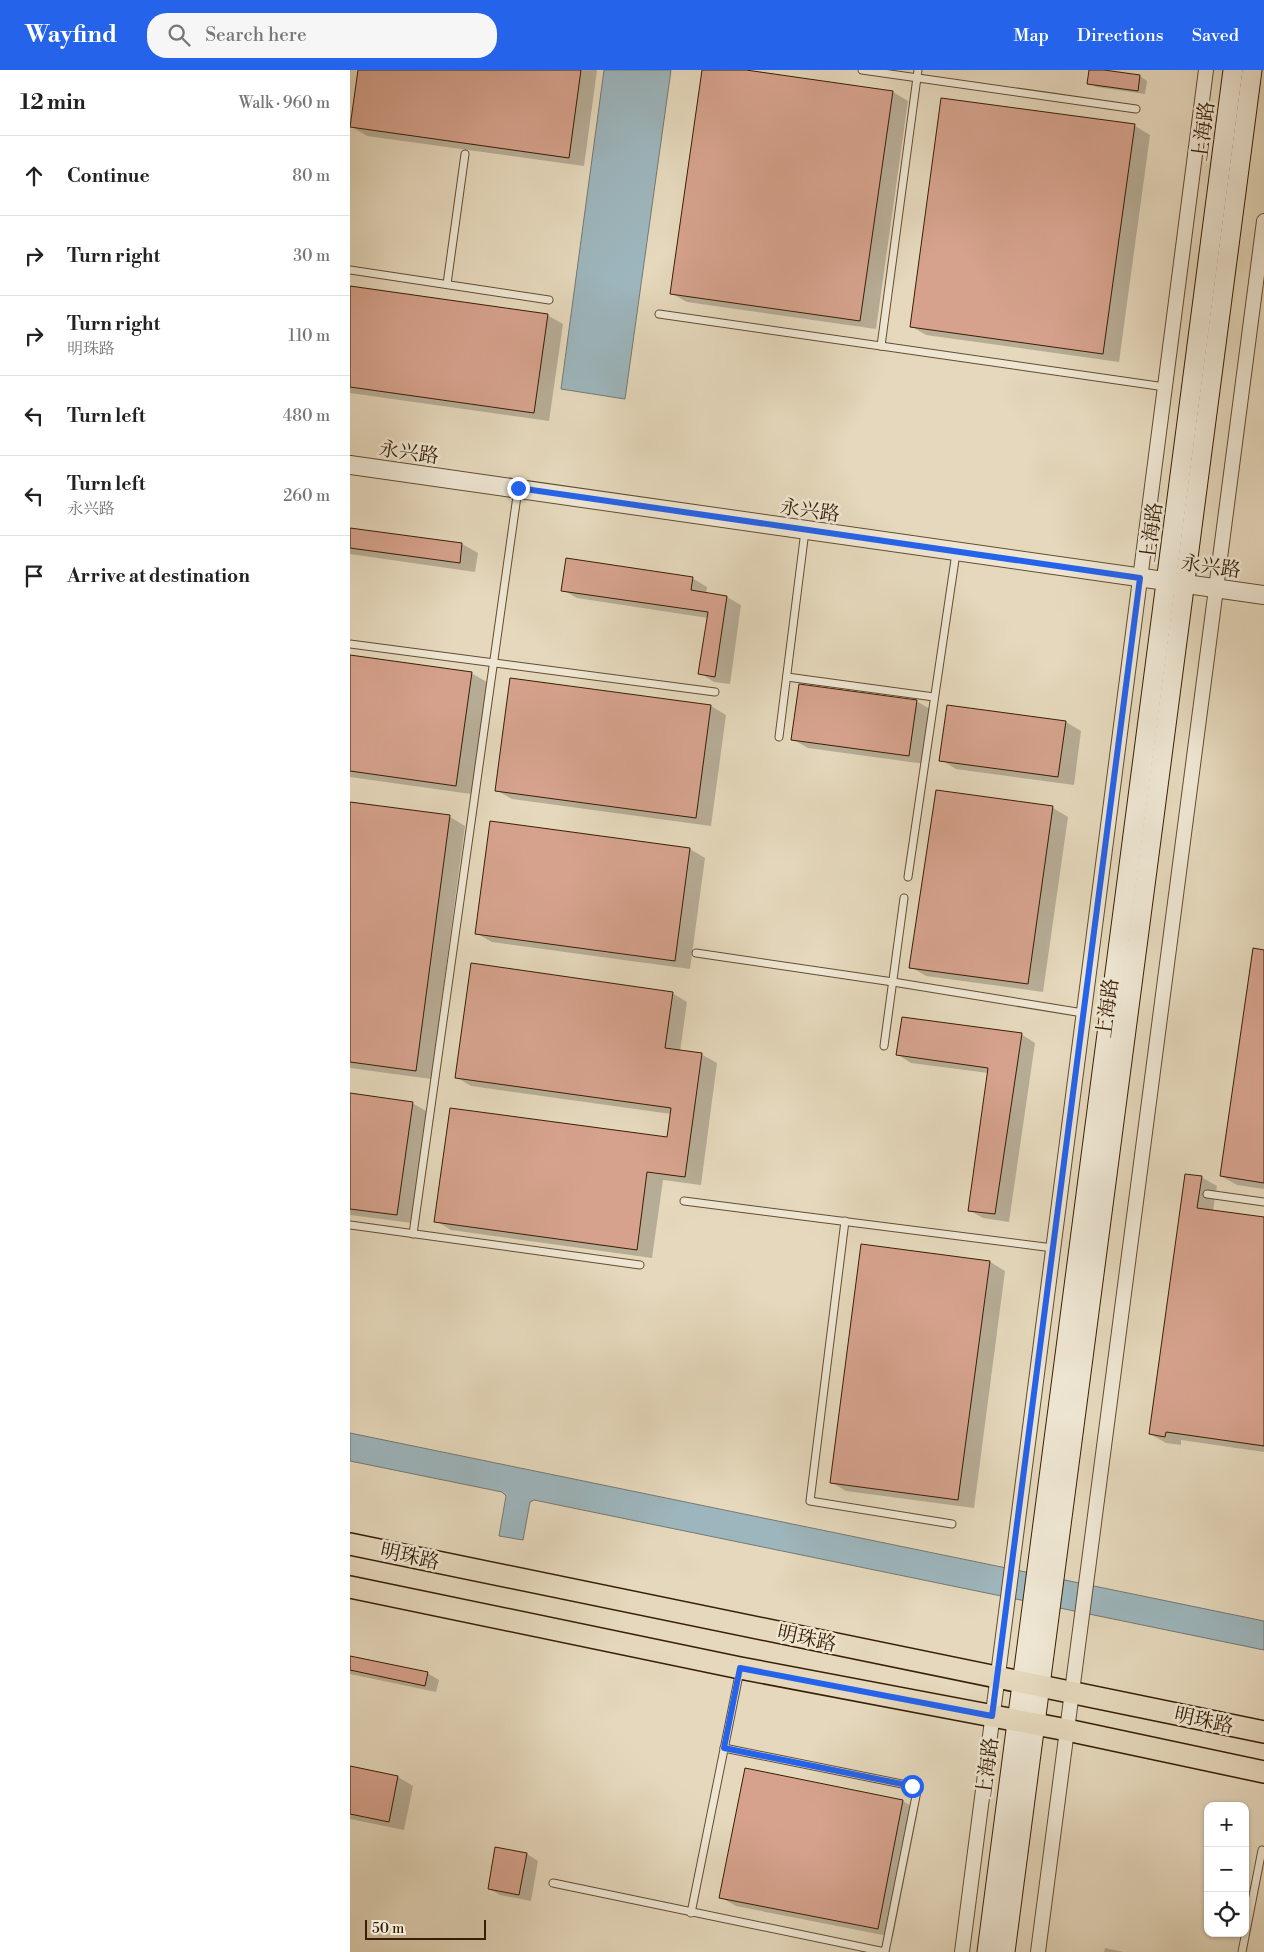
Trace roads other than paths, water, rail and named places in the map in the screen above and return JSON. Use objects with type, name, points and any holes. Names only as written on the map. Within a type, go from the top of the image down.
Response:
[{"type":"main road","name":"上海路","points":[[1176,583],[1233,70]]},
{"type":"main road","name":"上海路","points":[[987,1952],[1025,1722],[1176,583],[1252,70]]},
{"type":"main road","name":"明珠路","points":[[350,1544],[1264,1732]]},
{"type":"main road","name":"明珠路","points":[[350,1587],[740,1668],[1067,1730],[1264,1772]]},
{"type":"main road","name":"上海路","points":[[1006,1952],[1025,1722]]},
{"type":"street","points":[[962,1952],[1206,70]]},
{"type":"street","points":[[1038,1952],[1264,221]]},
{"type":"street","name":"永兴路","points":[[350,465],[1264,595]]},
{"type":"lane","points":[[862,70],[918,74],[1136,109]]},
{"type":"lane","points":[[881,346],[918,74]]},
{"type":"lane","points":[[447,284],[465,154]]},
{"type":"lane","points":[[350,270],[549,300]]},
{"type":"lane","points":[[659,314],[1165,387]]},
{"type":"lane","points":[[413,1234],[518,488]]},
{"type":"lane","points":[[779,737],[805,530]]},
{"type":"lane","points":[[908,877],[956,552]]},
{"type":"lane","points":[[350,644],[715,692]]},
{"type":"lane","points":[[787,676],[934,697]]},
{"type":"lane","points":[[884,1046],[904,898]]},
{"type":"lane","points":[[696,953],[1084,1013]]},
{"type":"lane","points":[[1206,1194],[1264,1202]]},
{"type":"lane","points":[[684,1201],[1053,1248]]},
{"type":"lane","points":[[845,1221],[810,1501],[952,1524]]},
{"type":"lane","points":[[350,1225],[640,1264]]},
{"type":"lane","points":[[691,1913],[740,1668]]},
{"type":"lane","points":[[552,1883],[885,1952],[918,1792],[912,1786],[724,1748]]},
{"type":"lane","points":[[1242,1952],[1262,1850]]},
{"type":"water","points":[[604,70],[671,70],[625,399],[561,389]]},
{"type":"water","points":[[350,1433],[1264,1621],[1264,1650],[534,1500],[530,1502],[523,1540],[499,1536],[506,1496],[502,1492],[350,1461]]}]
